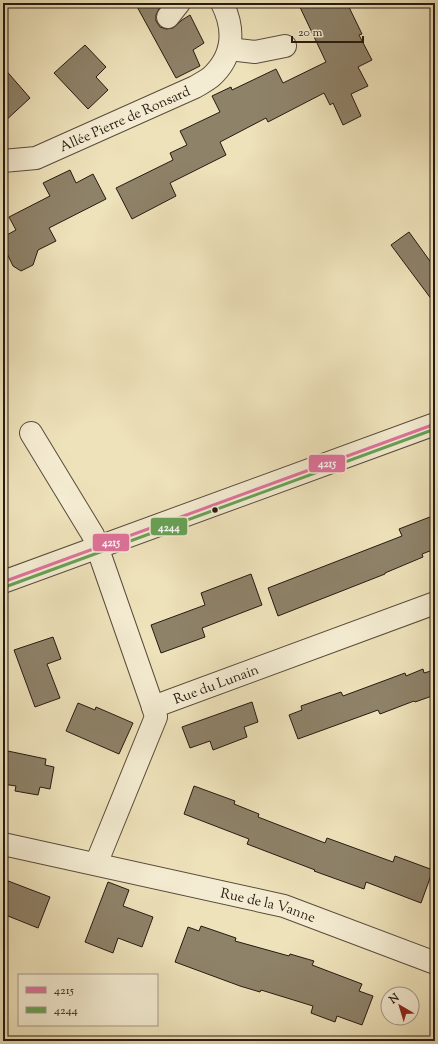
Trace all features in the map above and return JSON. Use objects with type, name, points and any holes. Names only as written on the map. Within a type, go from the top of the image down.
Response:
[{"type":"street","name":"Allée Pierre de Ronsard","points":[[3,161],[36,158],[195,87],[210,77],[222,64],[229,49],[231,32],[228,16],[222,3]]},
{"type":"street","points":[[229,49],[255,52],[285,46]]},
{"type":"street","points":[[3,582],[435,424]]},
{"type":"street","points":[[31,433],[93,535],[99,548],[154,707],[156,717],[96,864]]},
{"type":"street","name":"Rue du Lunain","points":[[154,707],[435,603]]},
{"type":"street","name":"Rue de la Vanne","points":[[3,844],[284,906],[435,963]]},
{"type":"building","points":[[135,3],[157,3],[160,7],[156,15],[156,21],[160,27],[166,29],[173,28],[190,15],[204,43],[193,50],[200,66],[176,78]]},
{"type":"building","points":[[298,3],[347,3],[362,34],[359,35],[372,60],[358,67],[368,86],[351,94],[361,116],[343,125],[333,103],[330,105],[324,93],[268,122],[266,118],[220,142],[226,155],[170,183],[176,196],[132,219],[116,188],[173,160],[170,153],[187,145],[180,131],[220,112],[212,96],[231,87],[232,90],[276,69],[283,83],[326,62]]},
{"type":"building","points":[[85,45],[106,67],[96,77],[108,90],[88,109],[54,73]]},
{"type":"building","points":[[3,67],[30,98],[3,123]]},
{"type":"building","points":[[70,170],[76,183],[93,174],[106,199],[49,228],[56,241],[38,250],[33,265],[21,271],[13,266],[3,245],[3,237],[16,230],[9,217],[50,196],[43,183]]},
{"type":"building","points":[[409,232],[435,268],[435,304],[391,245]]},
{"type":"building","points":[[435,515],[435,549],[422,554],[423,557],[385,574],[278,616],[268,588],[402,536],[399,529]]},
{"type":"building","points":[[251,574],[262,605],[202,628],[205,637],[161,653],[151,625],[205,605],[201,593]]},
{"type":"building","points":[[53,637],[61,659],[47,664],[60,698],[35,707],[14,650]]},
{"type":"building","points":[[423,669],[424,673],[431,671],[435,681],[435,695],[380,714],[378,710],[298,739],[289,715],[302,710],[301,706],[341,692],[343,696],[405,673],[406,676]]},
{"type":"building","points":[[252,702],[258,722],[244,727],[247,737],[213,750],[210,741],[190,748],[182,727]]},
{"type":"building","points":[[78,703],[95,710],[96,707],[133,723],[119,754],[66,731]]},
{"type":"building","points":[[3,750],[46,759],[45,765],[54,767],[50,789],[40,787],[38,795],[15,791],[16,786],[3,784]]},
{"type":"building","points":[[194,786],[235,801],[234,804],[259,814],[258,817],[325,843],[327,838],[393,862],[395,856],[433,870],[421,903],[366,882],[364,889],[314,871],[315,870],[247,844],[249,839],[184,814]]},
{"type":"building","points":[[3,879],[50,897],[38,928],[3,914]]},
{"type":"building","points":[[108,882],[129,890],[123,906],[153,917],[142,947],[118,938],[113,953],[85,942]]},
{"type":"building","points":[[201,926],[236,938],[235,941],[289,956],[290,954],[314,961],[312,965],[362,984],[359,991],[373,996],[362,1025],[337,1016],[335,1022],[311,1013],[313,1006],[261,990],[260,992],[240,986],[175,962],[188,927],[199,931]]},
{"type":"transit line","name":"4215","points":[[3,582],[435,424]]},
{"type":"transit line","name":"4244","points":[[5,587],[435,429]]}]
